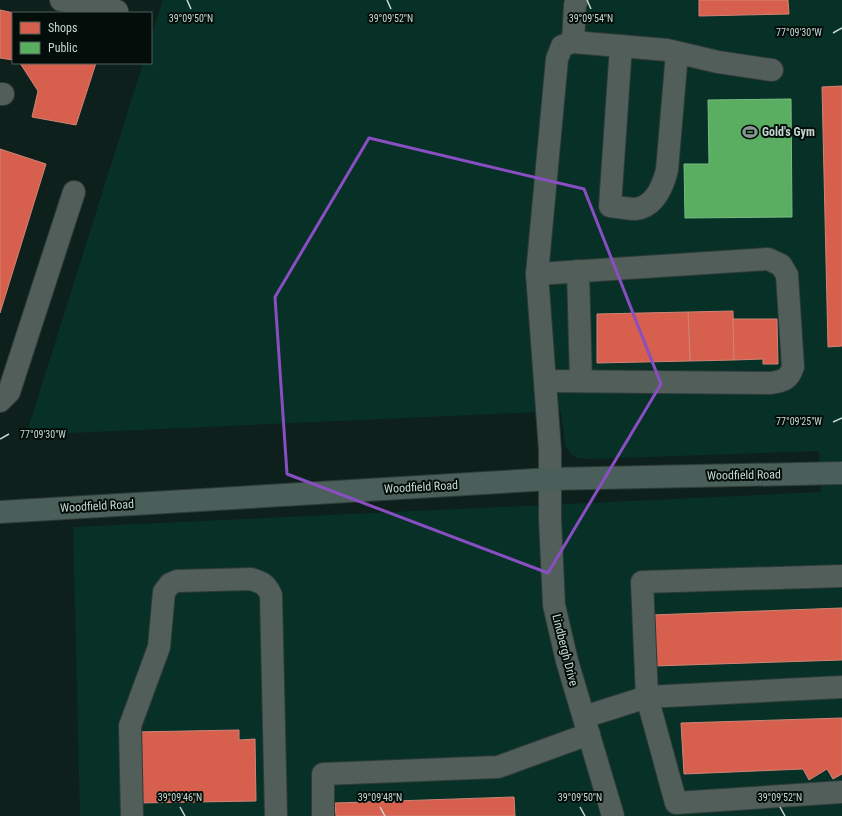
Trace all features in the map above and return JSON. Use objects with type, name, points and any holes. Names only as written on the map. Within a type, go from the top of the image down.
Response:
[{"type":"main road","name":"Woodfield Road","points":[[0,512],[551,479],[842,472]]},
{"type":"street","points":[[61,0],[117,11]]},
{"type":"street","points":[[577,0],[575,5],[572,42],[667,50],[718,62],[772,70]]},
{"type":"street","name":"Lindbergh Drive","points":[[572,42],[562,46],[557,59],[537,274],[546,381],[551,479],[550,519],[554,605],[567,661],[613,816]]},
{"type":"street","points":[[621,46],[610,206],[636,209],[648,205],[657,196],[663,184],[667,170],[677,52]]},
{"type":"street","points":[[0,401],[9,392],[74,192]]},
{"type":"street","points":[[537,274],[768,259],[781,265],[787,275],[793,367],[790,375],[782,382],[546,381]]},
{"type":"street","points":[[578,271],[580,381]]},
{"type":"street","points":[[842,576],[642,582],[647,697],[676,804],[842,792]]},
{"type":"street","points":[[132,816],[130,726],[159,647],[164,592],[170,584],[177,581],[251,579],[267,586],[271,595],[276,816]]},
{"type":"street","points":[[324,816],[323,774],[498,767],[647,697],[842,687]]},
{"type":"highlighted area","points":[[369,138],[584,189],[661,384],[548,573],[287,474],[275,297]]},
{"type":"shaded area","points":[[163,0],[842,0],[842,816],[80,816],[73,527],[821,492],[819,451],[589,459],[578,458],[572,455],[565,445],[561,411],[26,435],[143,64],[152,64],[152,34]]},
{"type":"building: Shops","points":[[699,0],[788,0],[789,14],[699,16]]},
{"type":"building: Shops","points":[[0,10],[12,13],[12,60],[0,58]]},
{"type":"building: Shops","points":[[21,64],[96,64],[76,125],[32,117],[38,91]]},
{"type":"building: Shops","points":[[842,86],[842,346],[828,347],[822,87]]},
{"type":"building: Shops","points":[[0,149],[46,164],[0,313]]},
{"type":"building: Shops","points":[[733,311],[734,360],[690,361],[688,312]]},
{"type":"building: Shops","points":[[688,312],[690,361],[597,363],[597,314]]},
{"type":"building: Shops","points":[[733,319],[777,319],[778,364],[763,364],[763,359],[734,360]]},
{"type":"building: Shops","points":[[842,608],[842,660],[654,666],[651,615]]},
{"type":"building: Shops","points":[[842,718],[842,774],[833,779],[827,769],[809,780],[803,769],[684,774],[681,723]]},
{"type":"building: Shops","points":[[239,730],[239,740],[255,739],[256,801],[136,803],[135,732]]},
{"type":"building: Shops","points":[[514,797],[515,816],[336,816],[335,803]]},
{"type":"building: Public","name":"Gold's Gym","points":[[791,99],[792,217],[685,218],[684,164],[709,164],[708,100]]},
{"type":"place","name":"Gold's Gym","points":[[750,132]]}]
